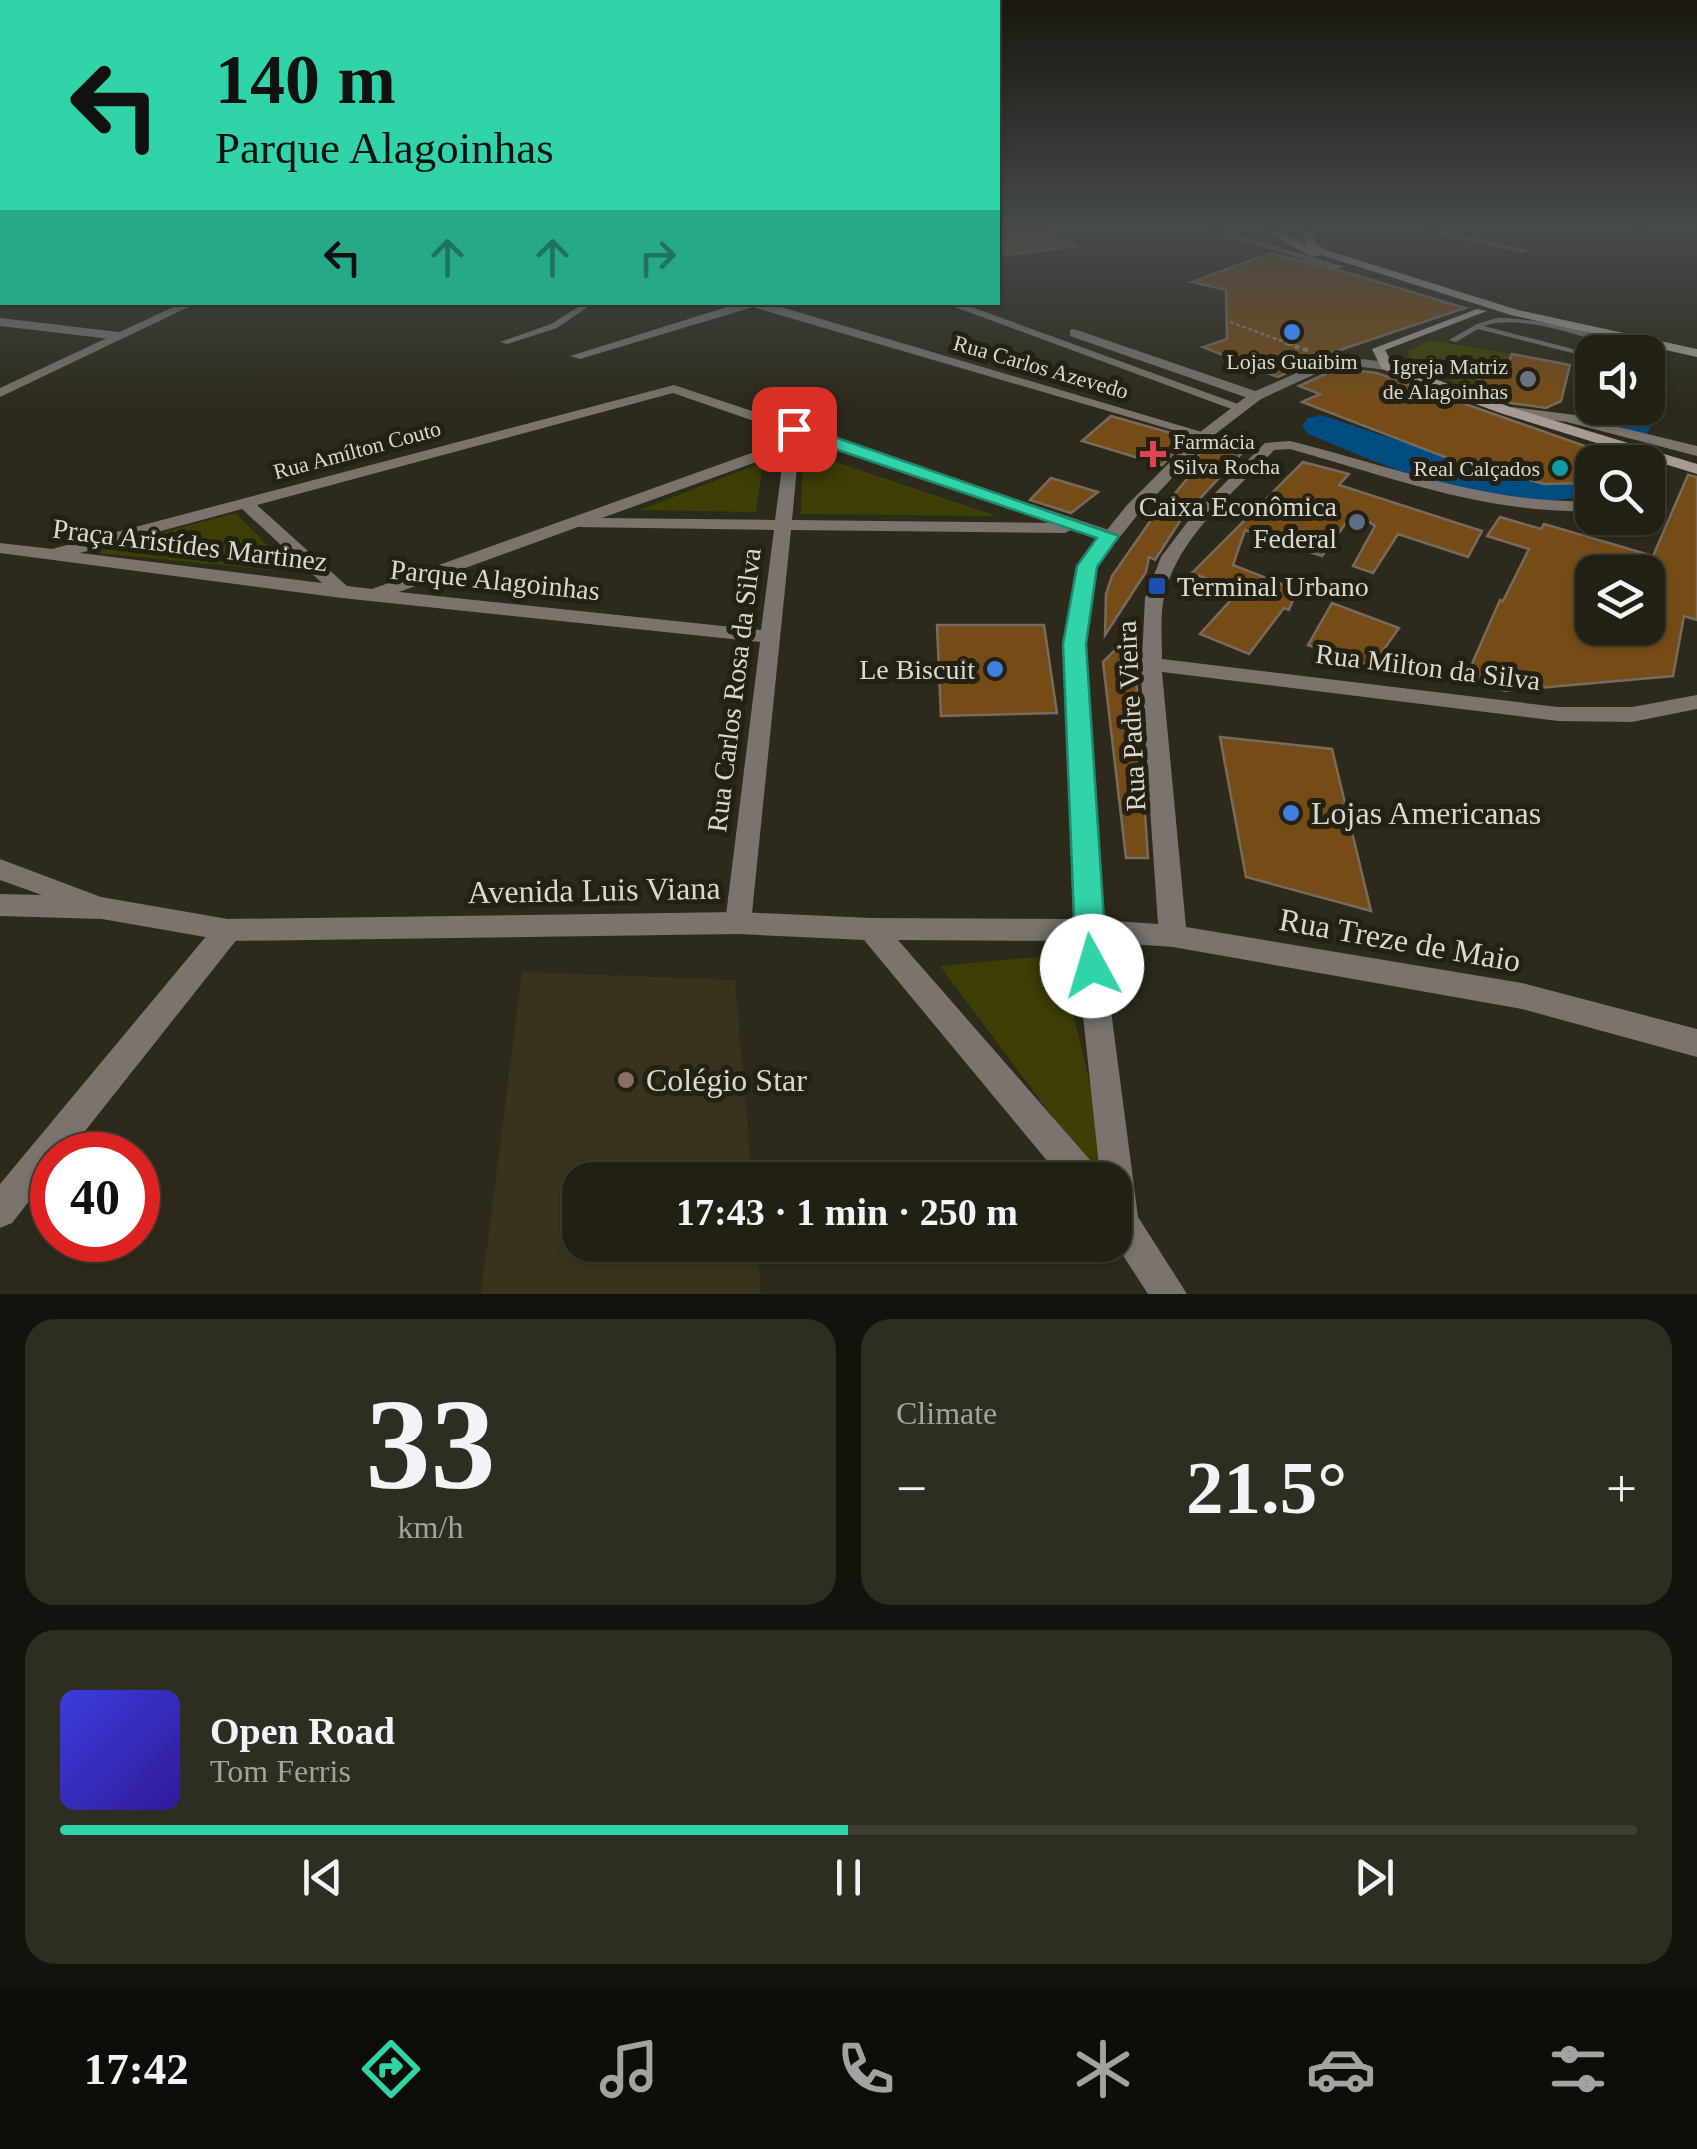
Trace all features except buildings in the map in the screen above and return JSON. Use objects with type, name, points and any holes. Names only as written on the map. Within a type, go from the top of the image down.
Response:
[{"type":"main road","points":[[1407,288],[1481,312],[1515,314]]},
{"type":"main road","points":[[1432,288],[1585,335]]},
{"type":"main road","points":[[1385,356],[1481,312]]},
{"type":"main road","points":[[1665,350],[1697,352]]},
{"type":"main road","points":[[1385,356],[1505,410],[1606,445]]},
{"type":"main road","points":[[1665,462],[1697,468]]},
{"type":"street","points":[[0,392],[187,305]]},
{"type":"street","points":[[576,356],[745,305]]},
{"type":"street","name":"Rua Carlos Azevedo","points":[[759,305],[1205,435]]},
{"type":"street","points":[[955,305],[1249,402]]},
{"type":"street","points":[[992,305],[1249,402]]},
{"type":"street","points":[[0,322],[119,336]]},
{"type":"street","points":[[1112,1162],[1087,930],[1074,644],[1087,566],[1109,536],[1205,435],[1249,402],[1336,360],[1385,356]]},
{"type":"street","name":"Rua Amílton Couto","points":[[51,555],[674,389],[793,436]]},
{"type":"street","points":[[1505,410],[1573,420],[1697,451]]},
{"type":"street","points":[[793,436],[1109,536]]},
{"type":"street","name":"Parque Alagoinhas","points":[[372,595],[582,523],[793,436]]},
{"type":"street","name":"Rua Carlos Rosa da Silva","points":[[738,924],[793,436]]},
{"type":"street","name":"Rua Padre Vieira","points":[[1173,936],[1150,664],[1154,598],[1170,557],[1198,520],[1270,446],[1290,445],[1473,496],[1512,503],[1575,505]]},
{"type":"street","points":[[245,503],[342,592]]},
{"type":"street","points":[[582,523],[1083,528]]},
{"type":"street","name":"Praça Aristídes Martinez","points":[[0,548],[372,595]]},
{"type":"street","name":"Parque Alagoinhas","points":[[372,595],[770,637]]},
{"type":"street","name":"Rua Milton da Silva","points":[[1150,664],[1538,712],[1629,714],[1673,710],[1697,702]]},
{"type":"street","name":"Avenida Luis Viana","points":[[0,869],[18,872],[102,908]]},
{"type":"street","name":"Avenida Luis Viana","points":[[0,905],[102,908],[228,930],[738,924],[871,930],[1087,930]]},
{"type":"street","points":[[0,1212],[228,930]]},
{"type":"street","points":[[871,930],[1070,1162]]},
{"type":"street","name":"Rua Treze de Maio","points":[[1087,930],[1173,936],[1522,996],[1697,1042]]},
{"type":"street","points":[[1132,1240],[1169,1294]]},
{"type":"lane","points":[[504,342],[554,326],[587,305]]},
{"type":"lane","points":[[1453,340],[1492,321],[1575,337]]},
{"type":"lane","points":[[1476,327],[1575,352]]},
{"type":"path","points":[[1230,322],[1336,360]]},
{"type":"shaded area","points":[[1431,340],[1512,354],[1504,373],[1483,369],[1480,376],[1508,397],[1461,389],[1409,359],[1408,351]]},
{"type":"shaded area","points":[[803,451],[997,516],[801,514]]},
{"type":"shaded area","points":[[763,462],[756,512],[640,510]]},
{"type":"shaded area","points":[[236,513],[293,572],[88,552]]},
{"type":"shaded area","points":[[1059,955],[1109,1162],[1087,1162],[940,966]]},
{"type":"shaded area","name":"Colégio Star","points":[[522,972],[735,980],[750,1162],[562,1162],[562,1262],[758,1262],[761,1294],[481,1294]]},
{"type":"waterway","points":[[1321,426],[1451,474],[1521,488],[1575,485]]},
{"type":"place","name":"Lojas Guaibim","points":[[1292,332]]},
{"type":"place","name":"Igreja Matriz de Alagoinhas","points":[[1528,379]]},
{"type":"place","name":"Farmácia Silva Rocha","points":[[1153,454]]},
{"type":"place","name":"Real Calçados","points":[[1560,468]]},
{"type":"place","name":"Caixa Econômica Federal","points":[[1357,522]]},
{"type":"place","name":"Terminal Urbano","points":[[1157,586]]},
{"type":"place","name":"Le Biscuit","points":[[995,669]]},
{"type":"place","name":"Lojas Americanas","points":[[1291,813]]},
{"type":"place","name":"Colégio Star","points":[[626,1080]]},
{"type":"route","points":[[794,429],[1109,536],[1087,566],[1074,644],[1092,966]]}]
